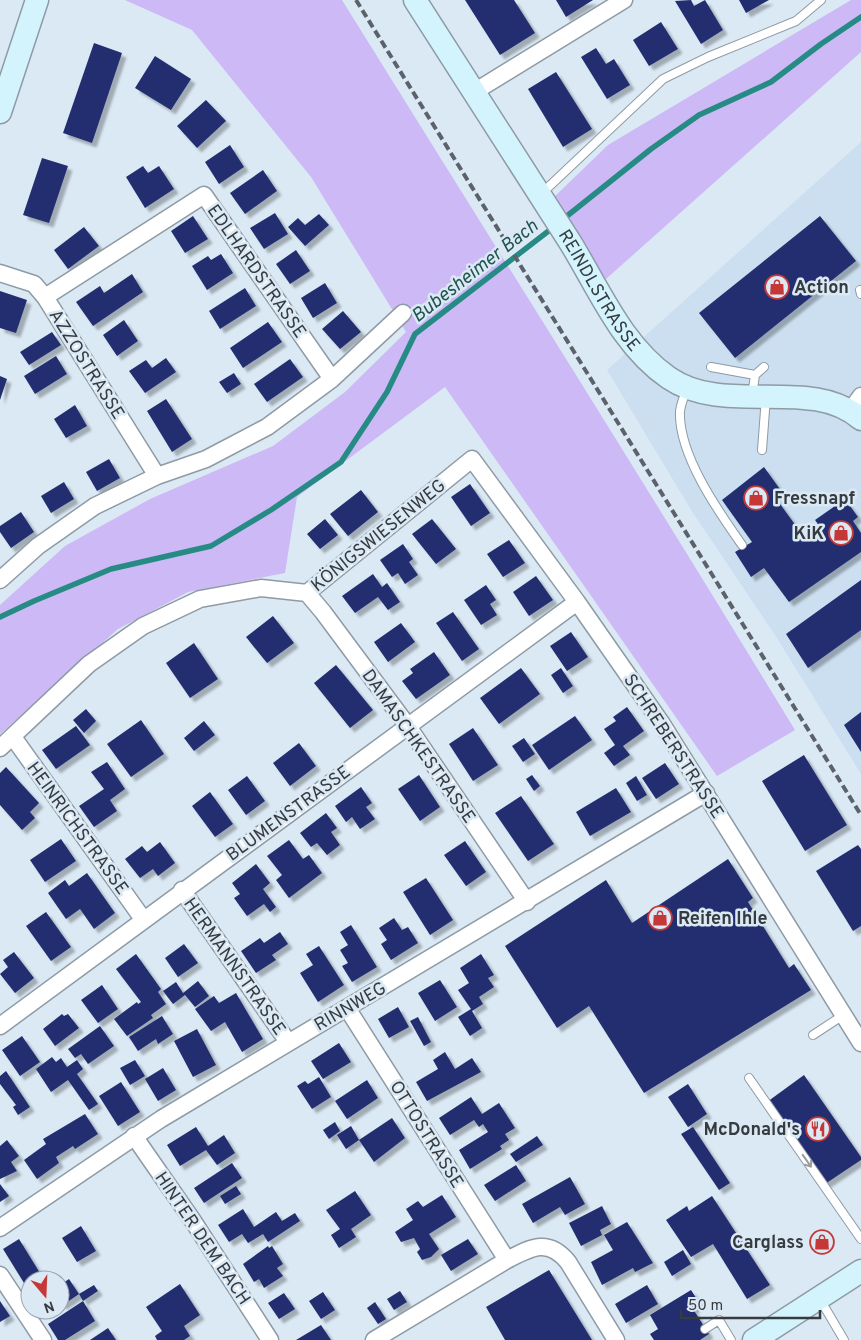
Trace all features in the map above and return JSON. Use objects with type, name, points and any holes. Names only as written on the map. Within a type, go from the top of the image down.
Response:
[{"type":"street","points":[[0,112],[37,0]]},
{"type":"street","name":"REINDLSTRASSE","points":[[415,0],[570,242],[628,338],[655,367],[670,379],[710,395],[830,401],[858,408]]},
{"type":"street","points":[[474,92],[624,0]]},
{"type":"street","name":"EDLHARDSTRASSE","points":[[45,297],[204,195],[332,380]]},
{"type":"street","name":"AZZOSTRASSE","points":[[0,272],[34,284],[45,297],[157,476]]},
{"type":"street","points":[[0,580],[38,546],[95,506],[157,476],[206,460],[267,427],[332,380],[403,313]]},
{"type":"street","name":"KÖNIGSWIESENWEG","points":[[0,748],[90,664],[142,626],[200,599],[261,588],[307,593],[472,459]]},
{"type":"street","name":"SCHREBERSTRASSE","points":[[472,459],[577,602],[662,724],[842,1016],[861,1043]]},
{"type":"street","name":"DAMASCHKESTRASSE","points":[[307,593],[407,725],[527,902]]},
{"type":"street","name":"BLUMENSTRASSE","points":[[0,1026],[182,890],[577,602]]},
{"type":"street","name":"HEINRICHSTRASSE","points":[[12,737],[143,919]]},
{"type":"street","name":"RINNWEG","points":[[0,1228],[134,1136],[288,1042],[527,902],[706,794]]},
{"type":"street","name":"HERMANNSTRASSE","points":[[182,890],[288,1042]]},
{"type":"street","name":"OTTOSTRASSE","points":[[347,1008],[506,1260]]},
{"type":"street","name":"HINTER DEM BACH","points":[[134,1136],[193,1221],[270,1340]]},
{"type":"street","points":[[374,1340],[458,1293],[506,1260],[526,1250],[538,1247],[554,1249],[568,1262],[616,1340]]},
{"type":"street","points":[[754,1340],[861,1271]]},
{"type":"street","points":[[0,1275],[44,1340]]},
{"type":"lane","points":[[544,203],[663,79],[708,57],[796,20],[822,0]]},
{"type":"lane","points":[[711,367],[754,375],[764,367]]},
{"type":"lane","points":[[754,375],[759,397],[762,450]]},
{"type":"lane","points":[[687,387],[680,409],[681,427],[703,487],[742,545]]},
{"type":"lane","points":[[813,1036],[842,1016]]},
{"type":"lane","points":[[749,1078],[861,1239]]},
{"type":"lane","points":[[820,1299],[844,1340]]},
{"type":"lane","points":[[705,1329],[720,1320],[731,1340]]},
{"type":"shaded area","points":[[125,0],[342,0],[795,730],[717,776],[445,387],[297,497],[285,573],[188,592],[118,629],[0,734],[0,605],[65,546],[150,499],[273,446],[345,392],[406,332],[311,177],[192,30]]},
{"type":"shaded area","points":[[851,0],[861,0],[861,52],[606,279],[551,200],[608,145]]},
{"type":"shaded area","points":[[861,142],[861,774],[775,635],[693,513],[607,370]]},
{"type":"building","points":[[465,0],[514,0],[535,33],[500,55]]},
{"type":"building","points":[[556,0],[593,0],[566,17]]},
{"type":"building","points":[[691,0],[694,6],[705,0],[723,30],[701,44],[675,1]]},
{"type":"building","points":[[739,0],[769,0],[746,13]]},
{"type":"building","points":[[661,22],[678,49],[649,66],[633,40]]},
{"type":"building","points":[[94,43],[122,53],[92,143],[63,133]]},
{"type":"building","points":[[596,48],[606,64],[614,59],[630,85],[607,99],[581,57]]},
{"type":"building","points":[[155,56],[191,79],[171,110],[135,88]]},
{"type":"building","points":[[556,72],[592,129],[563,147],[528,89]]},
{"type":"building","points":[[206,100],[226,121],[197,148],[177,126]]},
{"type":"building","points":[[230,145],[244,167],[219,184],[205,162]]},
{"type":"building","points":[[42,158],[68,166],[49,223],[23,215]]},
{"type":"building","points":[[143,166],[148,173],[159,166],[174,189],[145,208],[126,177]]},
{"type":"building","points":[[263,170],[277,191],[245,214],[230,193]]},
{"type":"building","points":[[275,213],[288,234],[264,249],[250,228]]},
{"type":"building","points":[[319,214],[329,225],[305,246],[288,227],[298,218],[305,225]]},
{"type":"building","points":[[193,216],[208,239],[185,253],[171,231]]},
{"type":"building","name":"Action","points":[[820,216],[856,261],[735,358],[699,313]]},
{"type":"building","points":[[84,227],[99,246],[68,269],[54,250]]},
{"type":"building","points":[[296,250],[310,271],[290,284],[276,264]]},
{"type":"building","points":[[221,254],[233,273],[207,290],[192,266],[208,256],[211,260]]},
{"type":"building","points":[[132,274],[143,292],[93,326],[76,302],[100,286],[104,293]]},
{"type":"building","points":[[325,283],[337,303],[313,318],[301,298]]},
{"type":"building","points":[[245,288],[256,306],[220,329],[209,311]]},
{"type":"building","points":[[0,291],[27,300],[16,333],[0,328]]},
{"type":"building","points":[[343,311],[361,332],[340,349],[322,329]]},
{"type":"building","points":[[124,320],[138,341],[117,356],[103,335]]},
{"type":"building","points":[[268,322],[282,342],[243,368],[230,348]]},
{"type":"building","points":[[52,332],[61,345],[29,365],[20,352]]},
{"type":"building","points":[[56,356],[67,374],[35,394],[24,376]]},
{"type":"building","points":[[166,358],[176,372],[145,393],[129,371],[146,360],[152,368]]},
{"type":"building","points":[[290,359],[303,377],[267,402],[254,384]]},
{"type":"building","points":[[234,373],[241,384],[227,393],[219,382]]},
{"type":"building","points":[[0,376],[7,379],[0,400]]},
{"type":"building","points":[[166,399],[192,439],[172,452],[147,411]]},
{"type":"building","points":[[75,405],[87,426],[66,438],[54,419]]},
{"type":"building","points":[[109,459],[120,478],[97,491],[86,472]]},
{"type":"building","points":[[764,467],[782,492],[775,497],[804,537],[820,527],[815,520],[845,499],[858,517],[853,521],[861,533],[861,552],[789,602],[764,568],[751,577],[735,552],[752,542],[722,500]]},
{"type":"building","points":[[64,482],[74,499],[51,513],[41,496]]},
{"type":"building","points":[[470,484],[490,513],[471,526],[451,497]]},
{"type":"building","points":[[361,490],[378,512],[348,536],[330,514]]},
{"type":"building","points":[[21,512],[34,532],[11,548],[0,532],[0,526]]},
{"type":"building","points":[[325,519],[338,535],[320,549],[307,534]]},
{"type":"building","points":[[432,519],[456,549],[436,564],[412,534]]},
{"type":"building","points":[[509,540],[525,563],[503,577],[487,554]]},
{"type":"building","points":[[403,544],[413,559],[409,562],[418,575],[405,584],[398,573],[392,577],[380,560]]},
{"type":"building","points":[[373,574],[382,587],[387,583],[400,602],[388,610],[378,597],[355,613],[342,596]]},
{"type":"building","points":[[536,576],[553,600],[529,616],[513,592]]},
{"type":"building","points":[[861,580],[861,630],[808,668],[786,634]]},
{"type":"building","points":[[486,585],[496,600],[490,604],[497,615],[481,625],[464,600]]},
{"type":"building","points":[[453,612],[479,649],[462,661],[436,623]]},
{"type":"building","points":[[273,616],[294,643],[267,663],[246,637]]},
{"type":"building","points":[[401,623],[415,642],[388,662],[374,642]]},
{"type":"building","points":[[571,632],[588,657],[567,671],[550,646]]},
{"type":"building","points":[[194,643],[218,679],[190,698],[166,663]]},
{"type":"building","points":[[434,652],[450,675],[416,699],[402,681],[413,673],[410,669]]},
{"type":"building","points":[[336,665],[373,710],[350,728],[314,683]]},
{"type":"building","points":[[521,668],[540,694],[499,724],[480,698]]},
{"type":"building","points":[[561,668],[573,686],[563,693],[551,675]]},
{"type":"building","points":[[627,707],[644,731],[623,746],[630,755],[614,766],[604,753],[615,745],[604,729],[616,721],[613,717]]},
{"type":"building","points":[[86,709],[96,721],[84,733],[73,720]]},
{"type":"building","points":[[861,712],[861,752],[844,725]]},
{"type":"building","points":[[575,716],[592,740],[549,770],[532,745]]},
{"type":"building","points":[[141,720],[164,754],[131,777],[107,744]]},
{"type":"building","points":[[204,721],[215,735],[194,751],[184,738]]},
{"type":"building","points":[[76,726],[90,745],[56,769],[42,750]]},
{"type":"building","points":[[473,728],[498,765],[473,781],[449,744]]},
{"type":"building","points":[[524,738],[535,754],[523,762],[512,746]]},
{"type":"building","points":[[299,743],[316,766],[290,786],[273,763]]},
{"type":"building","points":[[804,755],[847,825],[805,851],[762,781]]},
{"type":"building","points":[[107,762],[125,789],[110,800],[117,811],[94,827],[79,806],[104,789],[91,772]]},
{"type":"building","points":[[665,763],[679,784],[656,799],[642,778]]},
{"type":"building","points":[[6,767],[39,803],[30,812],[35,818],[22,830],[0,805],[0,773]]},
{"type":"building","points":[[419,775],[440,807],[420,821],[398,789]]},
{"type":"building","points":[[532,775],[540,786],[534,791],[526,779]]},
{"type":"building","points":[[247,776],[265,801],[246,815],[228,790]]},
{"type":"building","points":[[636,776],[647,795],[637,801],[626,783]]},
{"type":"building","points":[[361,787],[372,803],[366,807],[375,819],[360,829],[352,817],[346,822],[335,806]]},
{"type":"building","points":[[616,788],[631,812],[590,836],[576,812]]},
{"type":"building","points":[[210,792],[233,824],[215,837],[192,806]]},
{"type":"building","points":[[521,796],[554,844],[528,861],[495,813]]},
{"type":"building","points":[[326,813],[337,828],[331,832],[340,845],[327,855],[317,843],[311,847],[300,833]]},
{"type":"building","points":[[61,839],[76,861],[45,882],[30,860]]},
{"type":"building","points":[[289,840],[303,859],[309,855],[322,873],[289,898],[276,880],[282,875],[267,856]]},
{"type":"building","points":[[465,841],[486,872],[466,886],[444,855]]},
{"type":"building","points":[[160,842],[175,863],[158,876],[153,869],[140,878],[125,859],[142,846],[147,852]]},
{"type":"building","points":[[858,845],[861,849],[861,926],[853,931],[816,871]]},
{"type":"building","points":[[728,859],[753,898],[748,902],[789,968],[794,964],[811,990],[644,1093],[589,1006],[557,1028],[505,946],[606,880],[632,923]]},
{"type":"building","points":[[256,864],[270,883],[263,889],[276,907],[270,912],[264,904],[247,916],[234,898],[240,894],[232,883]]},
{"type":"building","points":[[87,873],[115,913],[94,929],[80,909],[66,919],[48,893],[65,880],[69,886]]},
{"type":"building","points":[[426,878],[453,920],[430,935],[403,892]]},
{"type":"building","points":[[46,912],[71,947],[51,961],[26,926]]},
{"type":"building","points":[[394,918],[402,930],[408,927],[418,943],[391,960],[381,944],[387,940],[379,928]]},
{"type":"building","points":[[351,925],[377,967],[352,982],[342,966],[348,963],[340,950],[348,945],[340,932]]},
{"type":"building","points":[[280,932],[288,944],[272,955],[276,960],[256,973],[241,951],[260,938],[264,943]]},
{"type":"building","points":[[184,944],[198,963],[178,977],[165,958]]},
{"type":"building","points":[[319,946],[344,985],[318,1002],[300,973],[313,965],[306,954]]},
{"type":"building","points":[[14,952],[34,978],[15,993],[0,974],[8,967],[3,960]]},
{"type":"building","points":[[136,954],[161,989],[158,992],[166,1004],[151,1015],[153,1018],[127,1036],[114,1019],[137,1002],[138,1004],[141,1002],[116,969]]},
{"type":"building","points":[[481,954],[494,975],[488,978],[494,987],[479,997],[483,1004],[472,1011],[482,1028],[470,1036],[458,1017],[471,1009],[458,990],[469,983],[460,968]]},
{"type":"building","points":[[440,980],[457,1007],[435,1021],[418,993]]},
{"type":"building","points":[[198,981],[209,996],[195,1007],[185,995],[173,1004],[163,991],[176,982],[183,993]]},
{"type":"building","points":[[102,985],[118,1009],[98,1023],[81,1000]]},
{"type":"building","points":[[236,993],[263,1039],[242,1052],[225,1022],[211,1031],[195,1009],[214,996],[219,1003]]},
{"type":"building","points":[[398,1007],[409,1027],[389,1038],[378,1019]]},
{"type":"building","points":[[62,1014],[64,1016],[68,1014],[79,1028],[55,1046],[43,1029]]},
{"type":"building","points":[[162,1016],[173,1034],[158,1044],[156,1039],[138,1051],[129,1037]]},
{"type":"building","points":[[418,1017],[431,1042],[424,1046],[410,1021]]},
{"type":"building","points":[[100,1026],[114,1046],[88,1064],[81,1054],[75,1058],[68,1049]]},
{"type":"building","points":[[197,1029],[216,1065],[193,1077],[174,1041]]},
{"type":"building","points":[[22,1036],[40,1062],[20,1076],[2,1050]]},
{"type":"building","points":[[339,1043],[351,1062],[323,1079],[311,1061]]},
{"type":"building","points":[[445,1052],[455,1069],[472,1058],[481,1072],[427,1101],[416,1082],[438,1069],[433,1060]]},
{"type":"building","points":[[52,1057],[56,1062],[61,1058],[67,1067],[77,1060],[83,1069],[77,1074],[98,1104],[89,1110],[68,1080],[51,1092],[36,1069]]},
{"type":"building","points":[[135,1060],[145,1076],[130,1085],[120,1068]]},
{"type":"building","points":[[163,1068],[176,1090],[158,1101],[145,1079]]},
{"type":"building","points":[[6,1071],[30,1107],[18,1115],[13,1107],[16,1105],[0,1084],[0,1076]]},
{"type":"building","name":"McDonald's","points":[[804,1075],[861,1157],[861,1160],[825,1184],[795,1141],[800,1137],[788,1121],[784,1125],[767,1102]]},
{"type":"building","points":[[319,1077],[331,1097],[312,1109],[297,1086],[305,1081],[308,1084]]},
{"type":"building","points":[[367,1080],[378,1098],[347,1119],[335,1101]]},
{"type":"building","points":[[121,1082],[140,1112],[118,1126],[99,1096]]},
{"type":"building","points":[[688,1084],[707,1114],[688,1127],[668,1097]]},
{"type":"building","points":[[471,1097],[482,1114],[499,1103],[515,1128],[505,1134],[509,1140],[500,1146],[502,1149],[470,1169],[459,1150],[488,1132],[483,1124],[479,1127],[474,1120],[450,1135],[439,1118]]},
{"type":"building","points":[[85,1114],[98,1134],[75,1149],[73,1146],[56,1157],[59,1163],[37,1179],[24,1160],[46,1144],[43,1139]]},
{"type":"building","points":[[392,1118],[405,1138],[374,1162],[359,1140]]},
{"type":"building","points":[[335,1122],[340,1131],[329,1139],[323,1130]]},
{"type":"building","points":[[351,1126],[359,1140],[346,1149],[337,1135]]},
{"type":"building","points":[[196,1127],[208,1146],[224,1135],[235,1153],[217,1165],[206,1150],[180,1166],[167,1145]]},
{"type":"building","points":[[693,1127],[730,1183],[719,1190],[681,1134]]},
{"type":"building","points":[[537,1136],[543,1145],[516,1162],[510,1154]]},
{"type":"building","points":[[7,1140],[19,1156],[11,1162],[17,1171],[0,1179],[0,1146]]},
{"type":"building","points":[[232,1163],[242,1178],[204,1203],[194,1188]]},
{"type":"building","points":[[516,1165],[526,1181],[495,1201],[484,1185]]},
{"type":"building","points":[[570,1177],[585,1204],[565,1215],[560,1207],[533,1223],[522,1204]]},
{"type":"building","points":[[0,1184],[9,1196],[0,1202]]},
{"type":"building","points":[[236,1186],[241,1194],[225,1204],[220,1196]]},
{"type":"building","points":[[355,1191],[371,1215],[351,1229],[356,1237],[339,1248],[331,1235],[340,1229],[326,1210]]},
{"type":"building","points":[[442,1195],[456,1217],[429,1234],[439,1249],[431,1257],[422,1260],[417,1252],[420,1249],[414,1238],[401,1242],[395,1232],[413,1220],[406,1209],[418,1201],[423,1207]]},
{"type":"building","points":[[712,1196],[770,1285],[747,1299],[713,1244],[691,1257],[666,1220],[687,1206],[689,1211]]},
{"type":"building","points":[[602,1206],[611,1224],[600,1230],[602,1235],[581,1246],[569,1223]]},
{"type":"building","points":[[243,1209],[254,1227],[276,1212],[282,1221],[295,1213],[300,1221],[268,1242],[263,1234],[248,1243],[242,1234],[229,1242],[218,1225]]},
{"type":"building","points":[[627,1222],[653,1263],[635,1272],[633,1268],[602,1285],[591,1262],[613,1250],[604,1235]]},
{"type":"building","points":[[81,1226],[96,1251],[77,1262],[62,1238]]},
{"type":"building","points":[[19,1239],[38,1270],[20,1270],[20,1277],[3,1249]]},
{"type":"building","points":[[468,1239],[478,1254],[451,1271],[441,1255]]},
{"type":"building","points":[[268,1246],[269,1248],[272,1246],[283,1264],[277,1268],[283,1276],[264,1288],[259,1279],[254,1282],[243,1264]]},
{"type":"building","points":[[683,1250],[691,1264],[672,1276],[664,1262]]},
{"type":"building","points":[[549,1270],[592,1340],[505,1340],[486,1307]]},
{"type":"building","points":[[70,1280],[79,1294],[70,1300]]},
{"type":"building","points":[[180,1284],[200,1315],[184,1326],[190,1336],[184,1340],[157,1340],[155,1336],[162,1331],[146,1307]]},
{"type":"building","points":[[94,1285],[98,1291],[83,1301],[79,1294]]},
{"type":"building","points":[[647,1285],[658,1304],[626,1323],[615,1304]]},
{"type":"building","points":[[691,1290],[700,1304],[693,1309],[709,1334],[700,1340],[654,1340],[650,1334],[658,1329],[650,1315]]},
{"type":"building","points":[[400,1291],[407,1302],[394,1310],[387,1299]]},
{"type":"building","points":[[323,1292],[335,1310],[321,1319],[309,1301]]},
{"type":"building","points":[[284,1293],[295,1309],[279,1319],[268,1303]]},
{"type":"building","points":[[0,1301],[10,1316],[0,1322]]},
{"type":"building","points":[[83,1301],[95,1321],[65,1340],[58,1340],[48,1324],[54,1320],[70,1320],[70,1310]]},
{"type":"building","points":[[375,1302],[386,1319],[378,1324],[367,1308]]},
{"type":"building","points":[[321,1325],[331,1340],[296,1340]]},
{"type":"building","points":[[108,1328],[116,1340],[90,1340]]},
{"type":"waterway","name":"Bubesheimer Bach","points":[[562,220],[651,149],[699,115],[771,82],[821,44],[861,17]]},
{"type":"waterway","name":"Bubesheimer Bach","points":[[0,617],[111,569],[211,546],[271,510],[341,462],[387,392],[415,334],[555,226]]},
{"type":"railway","points":[[356,0],[861,815]]},
{"type":"place","name":"Action","points":[[777,287]]},
{"type":"place","name":"Fressnapf","points":[[756,498]]},
{"type":"place","name":"KiK","points":[[841,533]]},
{"type":"place","name":"Reifen Ihle","points":[[660,918]]},
{"type":"place","name":"McDonald's","points":[[818,1129]]},
{"type":"place","name":"Carglass","points":[[822,1242]]}]
